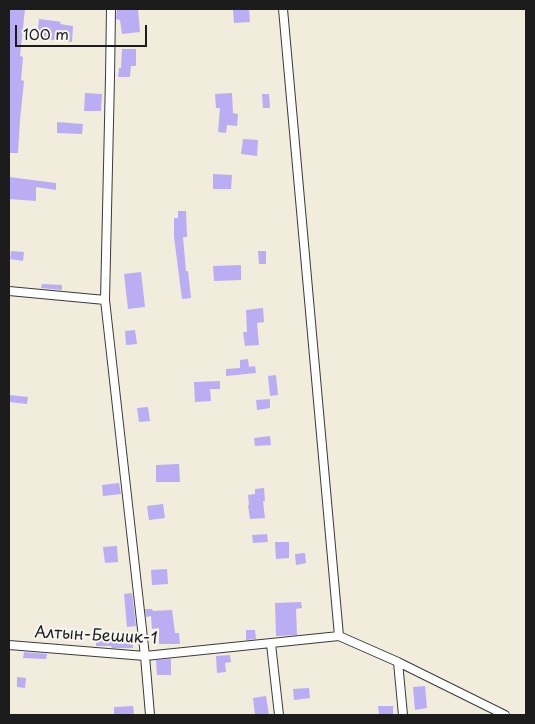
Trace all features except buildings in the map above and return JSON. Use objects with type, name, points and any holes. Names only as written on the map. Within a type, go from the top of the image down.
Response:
[{"type":"street","points":[[111,9],[106,300],[146,656],[150,715]]},
{"type":"street","points":[[283,9],[339,636],[398,662],[505,715]]},
{"type":"street","points":[[9,291],[106,300]]},
{"type":"street","name":"Алтын-Бешик-1","points":[[9,645],[146,656],[339,636]]},
{"type":"street","points":[[270,644],[279,715]]},
{"type":"street","points":[[398,662],[403,715]]}]
